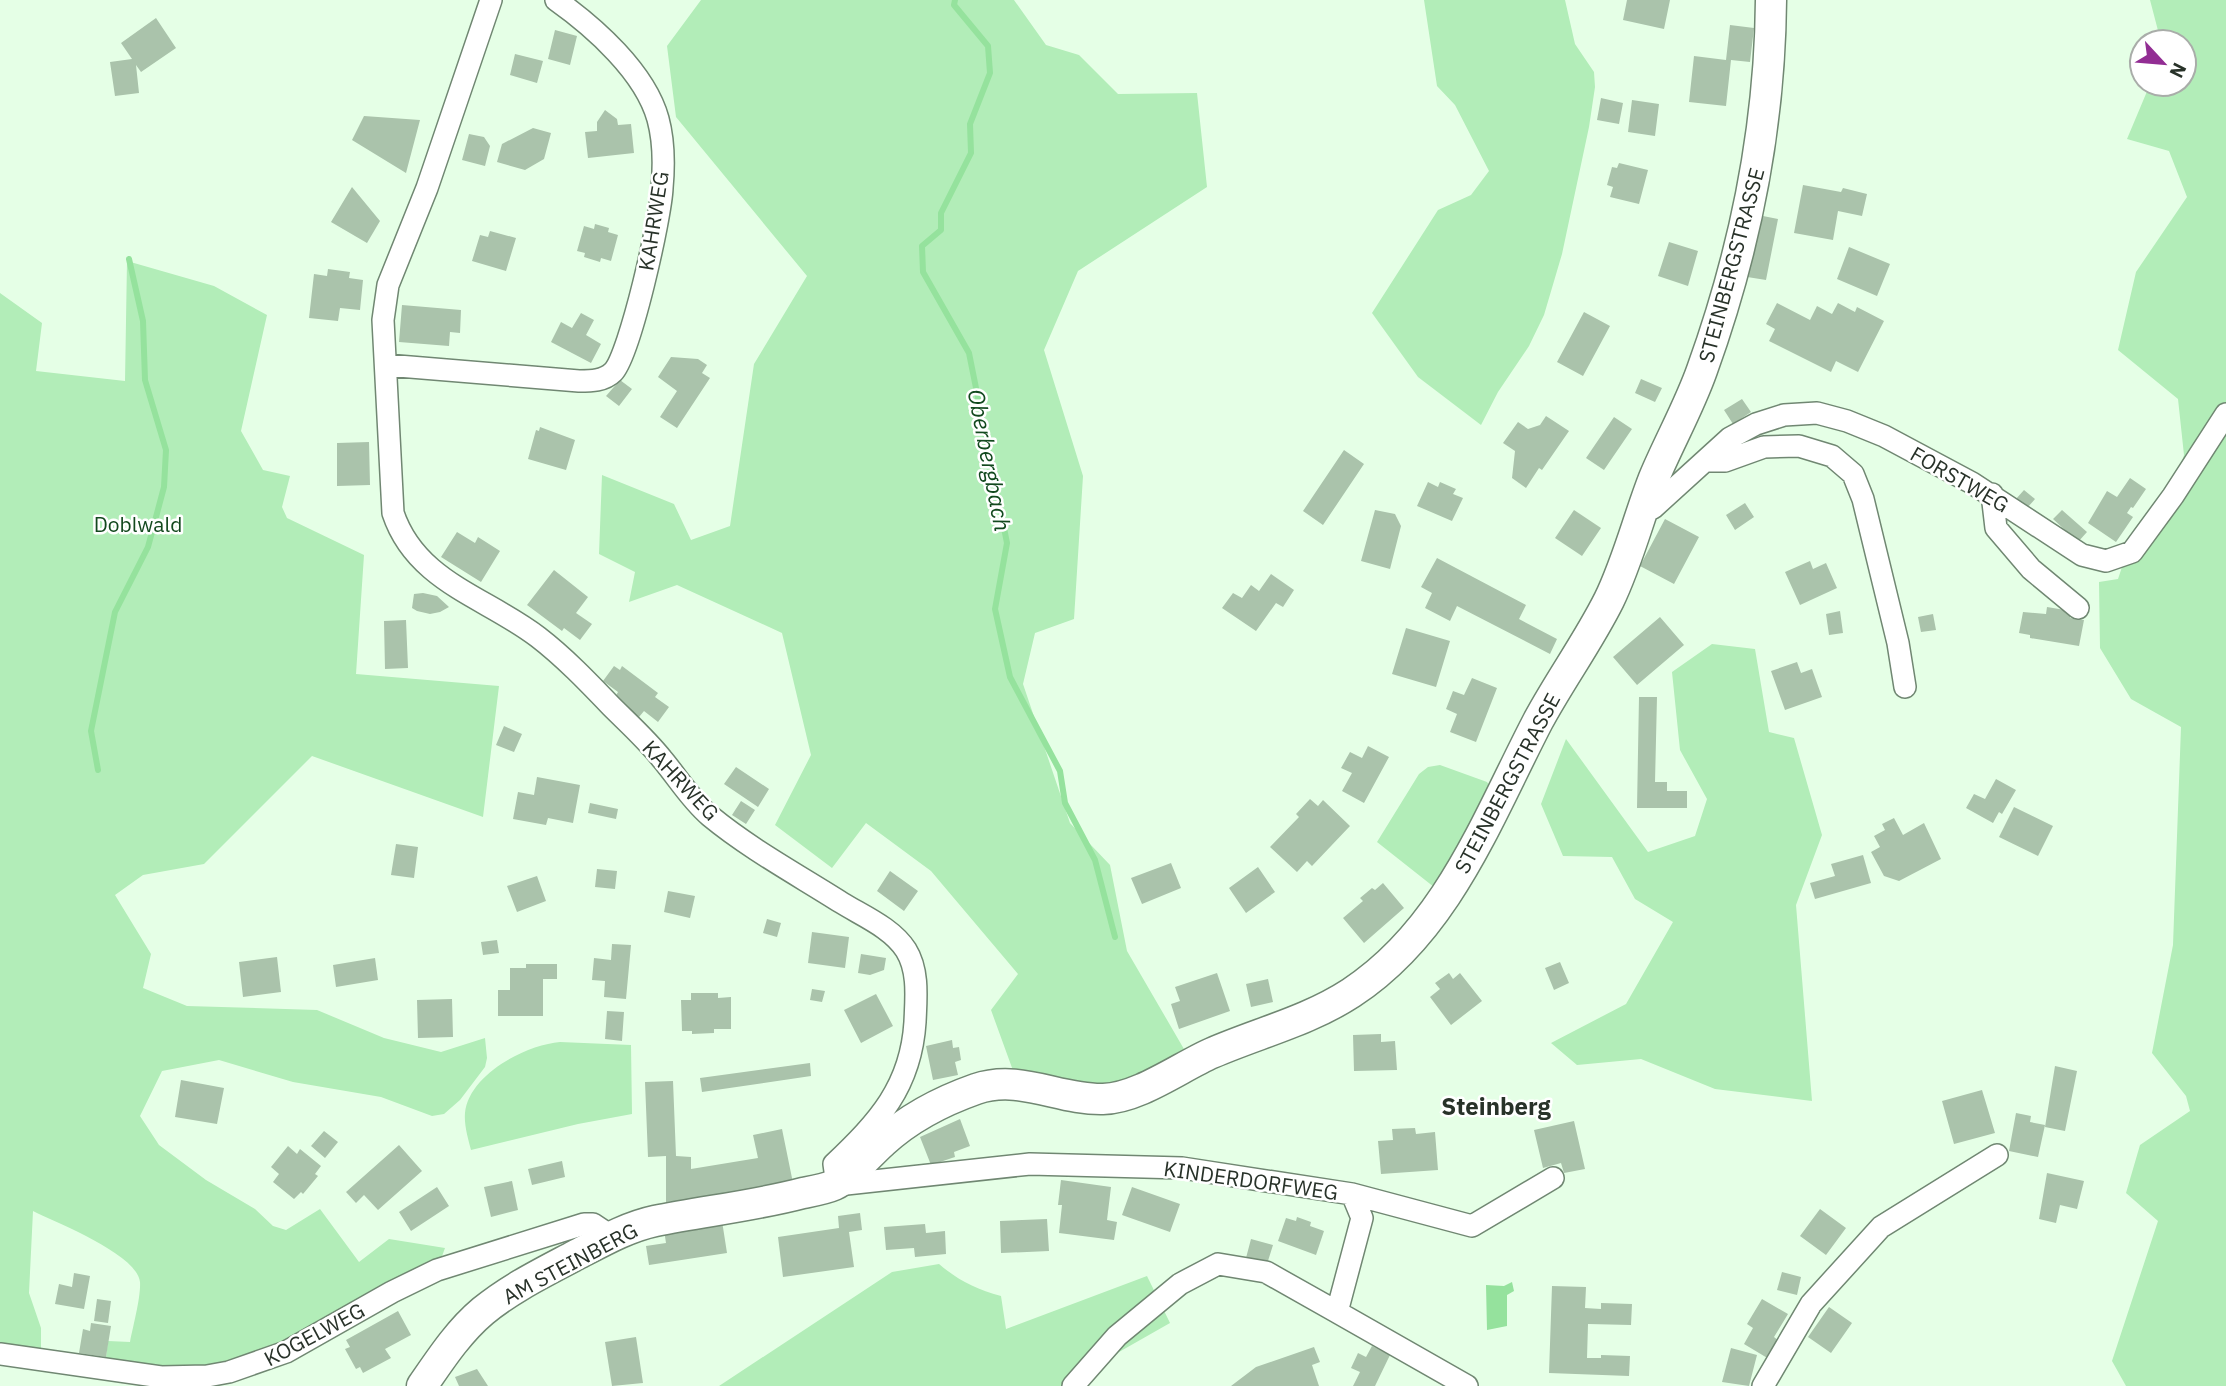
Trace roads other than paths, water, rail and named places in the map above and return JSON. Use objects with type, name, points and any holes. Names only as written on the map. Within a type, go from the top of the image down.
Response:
[{"type":"main road","name":"STEINBERGSTRASSE","points":[[837,1185],[904,1125],[973,1090],[999,1084],[1015,1084],[1068,1096],[1101,1099],[1117,1097],[1213,1053],[1319,1011],[1377,974],[1433,916],[1470,855],[1542,715],[1606,605],[1623,567],[1655,476],[1701,375],[1749,205],[1762,138],[1769,65],[1771,0]]},
{"type":"main road","name":"AM STEINBERG","points":[[422,1386],[451,1345],[482,1312],[528,1280],[611,1236],[648,1222],[765,1204],[837,1185]]},
{"type":"street","name":"KAHRWEG","points":[[491,0],[427,188],[388,285],[383,320],[392,505],[398,528],[418,559],[451,584],[517,623],[553,649],[661,757],[698,803],[715,819],[806,881],[882,927],[905,949],[915,976],[916,998],[910,1059],[889,1105],[867,1132],[834,1164],[837,1185]]},
{"type":"street","name":"KAHRWEG","points":[[386,365],[597,381],[614,371],[626,351],[650,255],[662,191],[663,161],[658,118],[636,75],[596,32],[556,0]]},
{"type":"street","name":"FORSTWEG","points":[[1644,508],[1653,508],[1730,438],[1756,424],[1784,415],[1817,413],[1864,427],[1992,495],[2082,555],[2106,561],[2132,552],[2173,496],[2226,414]]},
{"type":"street","points":[[1705,461],[1725,461],[1764,447],[1799,446],[1832,456],[1853,474],[1863,499],[1898,643],[1905,687]]},
{"type":"street","points":[[1992,495],[1996,528],[2031,569],[2078,608]]},
{"type":"street","points":[[1763,1386],[1811,1304],[1881,1227],[1997,1155]]},
{"type":"street","name":"KINDERDORFWEG","points":[[837,1185],[1044,1164],[1182,1168],[1352,1194],[1362,1218],[1337,1312]]},
{"type":"street","points":[[1352,1194],[1472,1226],[1553,1178]]},
{"type":"street","name":"KOGELWEG","points":[[0,1354],[161,1377],[207,1376],[229,1372],[286,1352],[393,1292],[453,1264],[584,1224],[600,1227],[611,1236]]},
{"type":"street","points":[[1073,1386],[1117,1336],[1180,1284],[1217,1264],[1266,1272],[1467,1386]]},
{"type":"waterway","name":"Oberbergbach","points":[[955,0],[954,5],[988,46],[990,73],[970,124],[971,153],[941,213],[941,230],[922,246],[923,272],[969,353],[1007,543],[995,609],[1010,677],[1060,771],[1065,803],[1095,860],[1115,937]]},
{"type":"waterway","points":[[98,770],[91,731],[115,612],[148,547],[164,487],[166,450],[145,380],[143,321],[129,259]]},
{"type":"district","name":"Steinberg","points":[[1496,1106]]},
{"type":"park label","name":"Doblwald","points":[[138,524]]}]
